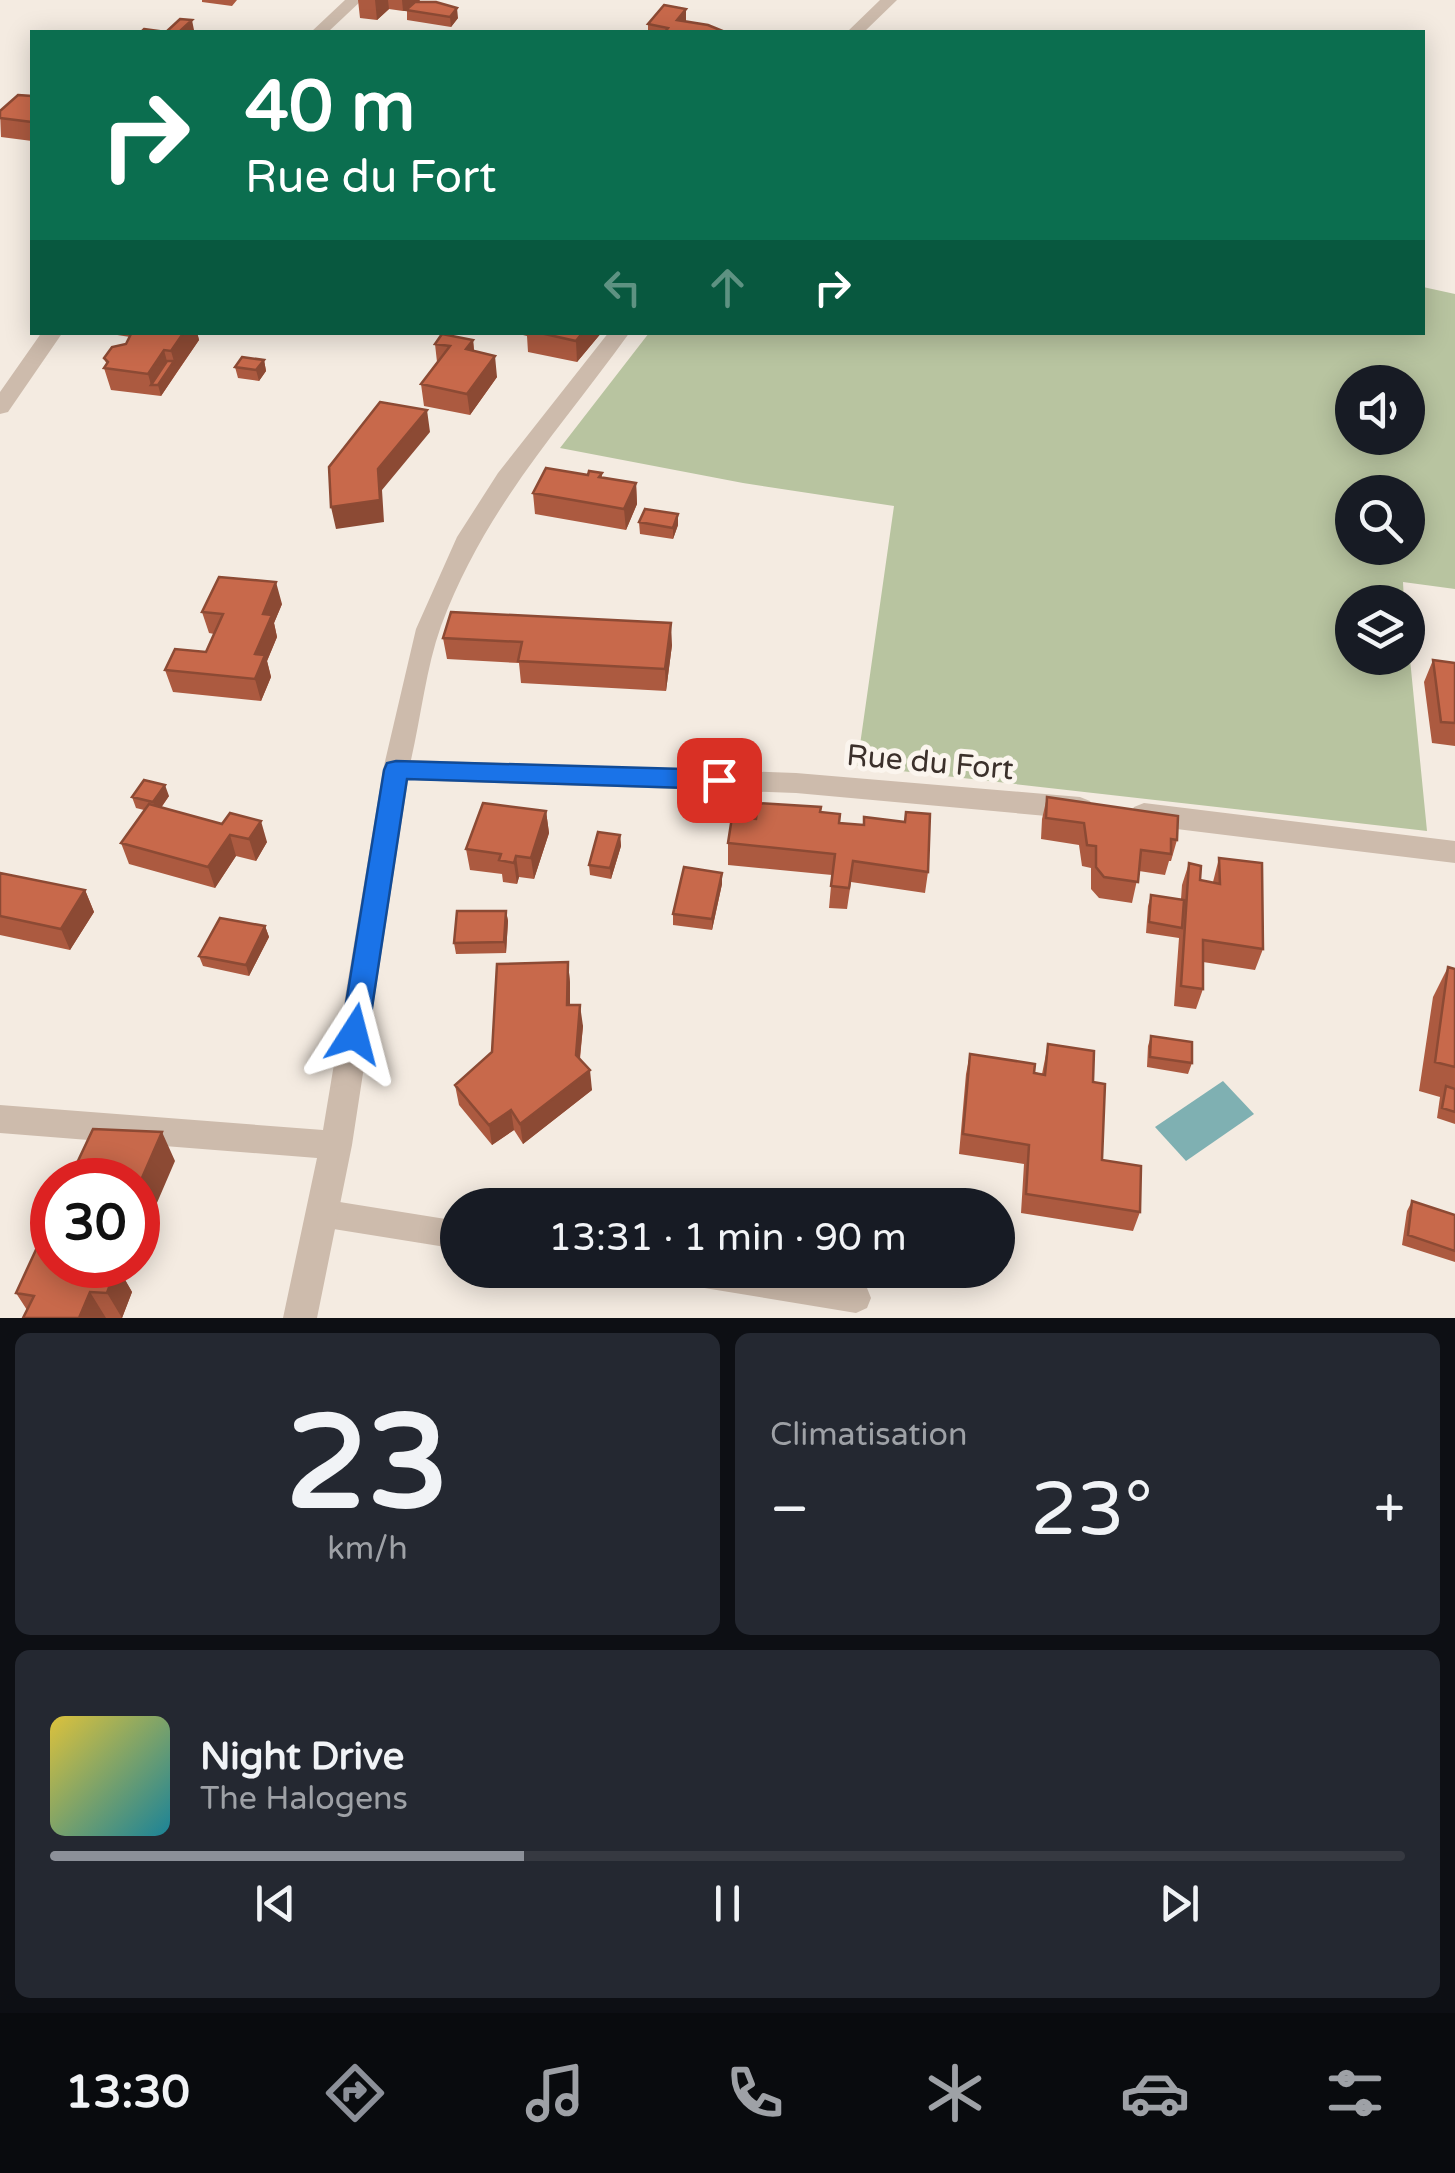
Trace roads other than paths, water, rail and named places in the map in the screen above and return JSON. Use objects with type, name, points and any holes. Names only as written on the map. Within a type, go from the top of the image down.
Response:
[{"type":"street","points":[[321,30],[354,0]]},
{"type":"street","points":[[857,30],[889,0]]},
{"type":"street","points":[[0,406],[51,335]]},
{"type":"street","points":[[300,1318],[336,1145],[396,770],[428,629],[469,537],[506,478],[618,335]]},
{"type":"street","points":[[0,368],[24,372]]},
{"type":"street","name":"Rue du Fort","points":[[396,770],[796,782],[1222,821],[1455,852]]},
{"type":"street","points":[[0,1119],[336,1145]]},
{"type":"lane","points":[[321,1213],[440,1231]]},
{"type":"lane","points":[[793,1288],[856,1298]]},
{"type":"water","points":[[1223,1081],[1254,1114],[1186,1161],[1155,1127]]}]
